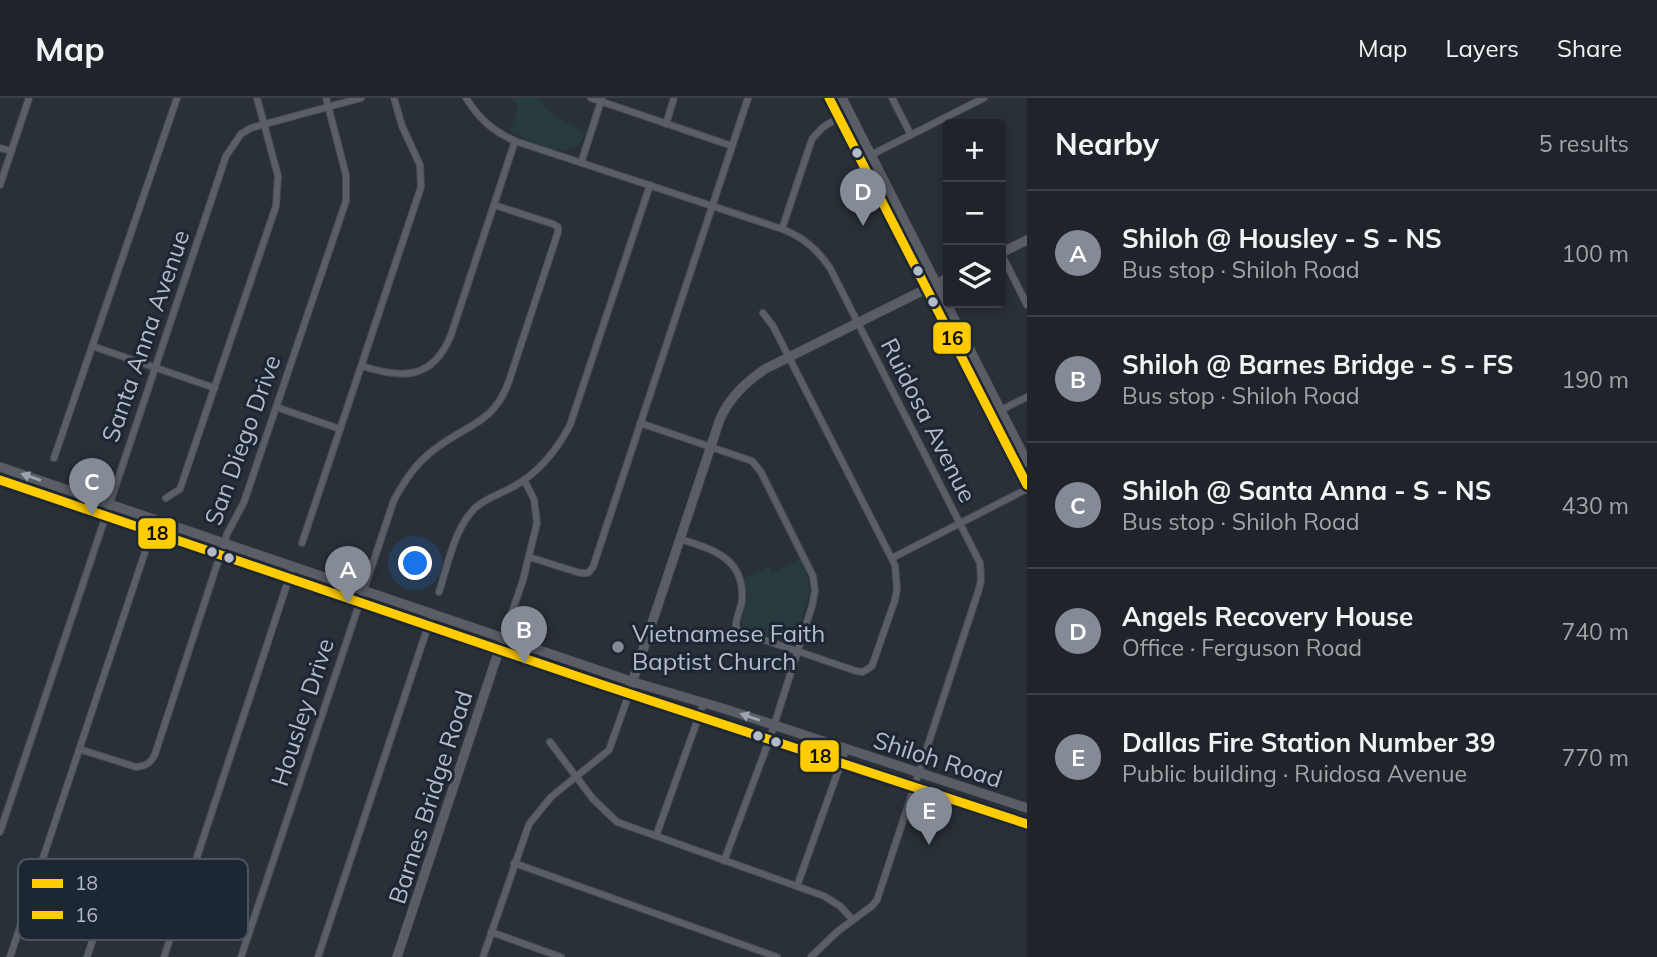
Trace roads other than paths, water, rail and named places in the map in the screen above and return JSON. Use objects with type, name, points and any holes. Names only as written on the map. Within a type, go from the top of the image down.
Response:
[{"type":"main road","points":[[829,98],[866,158]]},
{"type":"main road","points":[[842,98],[866,158],[996,413],[1027,487]]},
{"type":"main road","points":[[1006,250],[1027,240]]},
{"type":"main road","points":[[629,694],[710,446],[720,419],[732,398],[750,379],[789,357],[943,281]]},
{"type":"main road","points":[[996,413],[1027,462]]},
{"type":"main road","name":"Shiloh Road","points":[[0,467],[633,682],[704,702],[1027,808]]},
{"type":"main road","name":"Shiloh Road","points":[[0,480],[629,694],[1025,823]]},
{"type":"main road","name":"Barnes Bridge Road","points":[[397,957],[499,650]]},
{"type":"main road","points":[[1025,823],[1027,808]]},
{"type":"street","points":[[0,185],[29,98]]},
{"type":"street","points":[[54,458],[177,98]]},
{"type":"street","points":[[166,498],[180,489],[276,206],[278,176],[257,98]]},
{"type":"street","name":"San Diego Drive","points":[[79,749],[136,768],[151,761],[220,554],[244,502],[346,201],[346,175],[326,98]]},
{"type":"street","name":"Santa Anna Avenue","points":[[0,832],[226,156],[241,135],[263,123],[361,98]]},
{"type":"street","points":[[302,543],[421,187],[422,176],[417,154],[402,126],[394,98]]},
{"type":"street","name":"Ruidosa Avenue","points":[[466,98],[481,119],[494,131],[515,141],[782,229],[804,239],[822,256],[980,563],[981,580],[877,900],[826,941],[811,957]]},
{"type":"street","points":[[591,98],[732,146]]},
{"type":"street","points":[[666,124],[674,98]]},
{"type":"street","points":[[529,557],[580,573],[588,573],[593,567],[748,98]]},
{"type":"street","points":[[892,98],[911,135]]},
{"type":"street","points":[[866,158],[975,100],[984,98]]},
{"type":"street","points":[[581,163],[602,100]]},
{"type":"street","points":[[782,229],[812,139],[822,128],[839,117]]},
{"type":"street","points":[[362,366],[383,373],[407,374],[426,368],[441,355],[451,335],[515,141]]},
{"type":"street","points":[[0,148],[11,151]]},
{"type":"street","points":[[439,592],[465,521],[482,502],[524,480],[555,450],[570,425],[650,186]]},
{"type":"street","name":"Housley Drive","points":[[248,936],[387,519],[403,482],[433,450],[491,413],[509,381],[558,227],[494,205]]},
{"type":"street","points":[[1006,263],[1027,305]]},
{"type":"street","points":[[680,539],[714,550],[728,559],[735,568],[742,599],[735,621],[736,628],[741,632],[797,653],[863,672],[872,666],[895,600],[897,575],[892,558],[773,326],[762,313]]},
{"type":"street","points":[[92,346],[215,388]]},
{"type":"street","points":[[996,413],[1027,397]]},
{"type":"street","points":[[276,407],[340,429]]},
{"type":"street","points":[[640,423],[746,458],[758,467],[809,564],[815,591],[770,738],[724,861]]},
{"type":"street","points":[[499,650],[537,523],[534,499],[524,480]]},
{"type":"street","points":[[892,558],[1027,487]]},
{"type":"street","points":[[43,859],[152,531]]},
{"type":"street","points":[[196,859],[293,566]]},
{"type":"street","points":[[318,957],[432,614]]},
{"type":"street","points":[[483,957],[522,838],[540,809],[609,750],[629,694]]},
{"type":"street","points":[[656,836],[704,702]]},
{"type":"street","points":[[550,742],[593,799],[617,821],[833,900],[853,920]]},
{"type":"street","points":[[797,886],[846,749]]},
{"type":"street","points":[[514,863],[777,957]]},
{"type":"street","points":[[491,932],[561,957]]},
{"type":"street","points":[[10,957],[18,933]]},
{"type":"street","points":[[88,957],[93,940]]},
{"type":"street","points":[[164,957],[170,940]]},
{"type":"street","name":"Housley Drive","points":[[241,957],[247,940]]},
{"type":"place","name":"Angels Recovery House","points":[[863,226]]},
{"type":"place","name":"Shiloh @ Santa Anna - S - NS","points":[[92,516]]},
{"type":"place","name":"Shiloh @ Housley - S - NS","points":[[348,604]]},
{"type":"place","name":"Vietnamese Faith Baptist Church","points":[[618,647]]},
{"type":"place","name":"Shiloh @ Barnes Bridge - S - FS","points":[[524,664]]},
{"type":"place","name":"Dallas Fire Station Number 39","points":[[929,845]]}]
